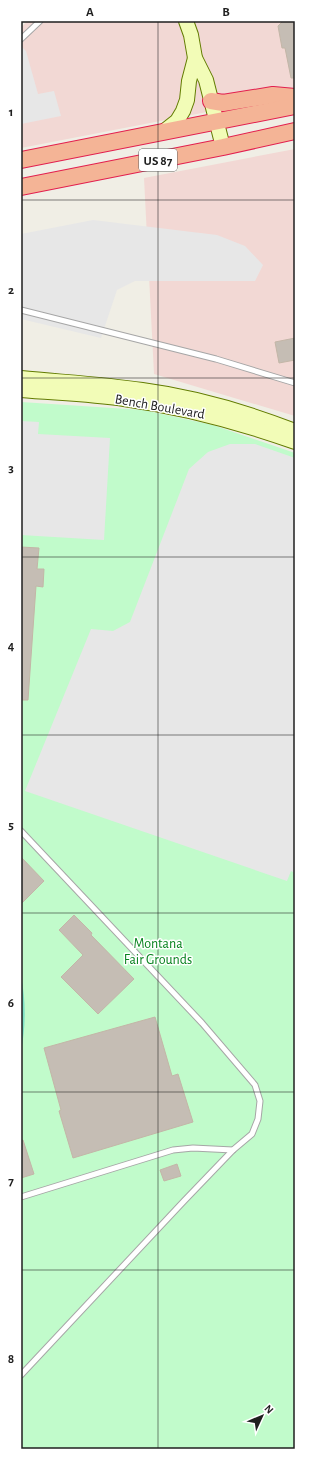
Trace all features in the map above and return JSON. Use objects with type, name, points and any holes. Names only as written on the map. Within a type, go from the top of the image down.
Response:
[{"type":"highway","points":[[211,101],[223,103],[273,95],[295,98]]},
{"type":"highway","name":"US 87","points":[[21,160],[295,106]]},
{"type":"highway","name":"US 87","points":[[21,187],[223,147],[295,131]]},
{"type":"main road","points":[[186,21],[191,35],[195,58],[206,80],[223,147]]},
{"type":"main road","points":[[162,132],[177,120],[183,111],[187,100],[189,80],[195,58]]},
{"type":"main road","points":[[21,378],[110,386],[177,396],[245,413],[295,431]]},
{"type":"main road","name":"Bench Boulevard","points":[[21,390],[101,396],[158,404],[254,427],[295,442]]},
{"type":"lane","points":[[21,39],[40,21]]},
{"type":"lane","points":[[21,310],[216,359],[295,383]]},
{"type":"lane","points":[[21,831],[202,1023],[255,1085],[260,1101],[258,1119],[252,1134],[233,1150],[21,1375]]},
{"type":"lane","points":[[21,1197],[173,1150],[193,1148],[233,1150]]},
{"type":"shaded area","points":[[27,21],[295,21],[295,95],[21,148],[21,28]]},
{"type":"shaded area","points":[[21,46],[26,51],[38,94],[54,91],[61,116],[21,124]]},
{"type":"shaded area","points":[[295,149],[295,416],[154,374],[144,178]]},
{"type":"shaded area","points":[[93,220],[217,235],[245,246],[263,265],[255,281],[135,281],[117,290],[101,338],[21,319],[21,234]]},
{"type":"shaded area","points":[[21,421],[39,422],[38,434],[110,438],[104,540],[21,535]]},
{"type":"shaded area","points":[[230,444],[255,444],[295,458],[295,873],[291,871],[287,881],[25,791],[91,629],[113,631],[130,622],[189,469],[208,452]]},
{"type":"green space","name":"Montana Fair Grounds","points":[[21,402],[143,410],[213,425],[295,453],[295,1449],[21,1449]]},
{"type":"green space","points":[[21,976],[25,1014],[21,1051]]},
{"type":"building","points":[[283,21],[295,21],[295,78],[291,78],[285,48],[282,48],[278,26]]},
{"type":"building","points":[[295,338],[295,360],[279,363],[275,342]]},
{"type":"building","points":[[21,547],[39,548],[37,569],[44,569],[43,587],[36,586],[28,700],[21,700]]},
{"type":"building","points":[[21,857],[44,881],[21,904]]},
{"type":"building","points":[[74,915],[92,933],[91,935],[134,979],[98,1014],[61,977],[83,955],[59,930]]},
{"type":"building","points":[[155,1017],[172,1076],[178,1074],[193,1122],[73,1158],[59,1111],[61,1110],[44,1048]]},
{"type":"building","points":[[21,1140],[23,1140],[34,1174],[21,1178]]},
{"type":"building","points":[[177,1164],[181,1176],[164,1181],[160,1170]]}]
